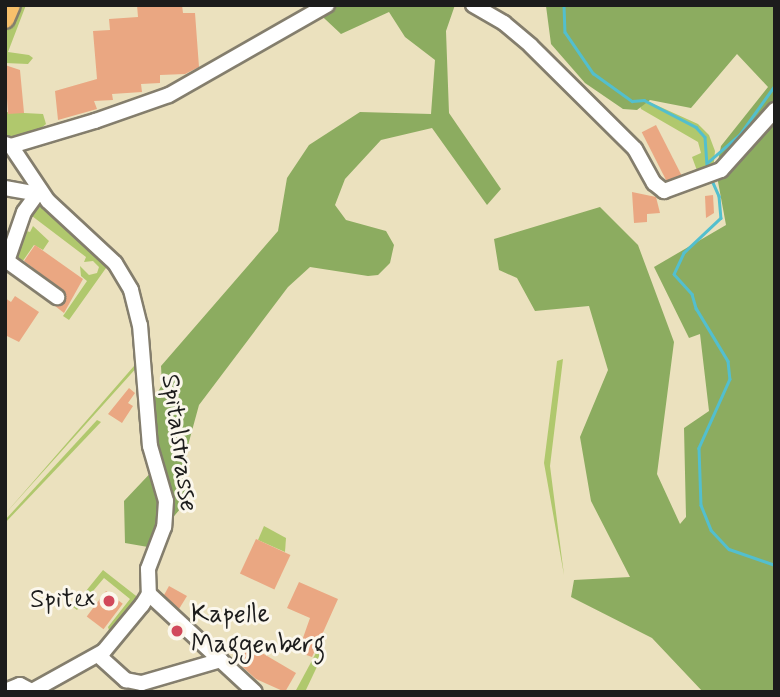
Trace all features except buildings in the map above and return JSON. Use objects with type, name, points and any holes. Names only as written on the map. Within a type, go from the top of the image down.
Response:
[{"type":"main road","points":[[5,19],[11,5]]},
{"type":"street","points":[[8,145],[169,95],[327,5]]},
{"type":"street","points":[[473,5],[519,35],[635,149],[658,188],[664,191],[702,180],[721,170],[775,110]]},
{"type":"street","name":"Spitalstrasse","points":[[8,145],[37,191],[115,263],[135,300],[146,422],[166,501],[164,527],[148,569],[149,594]]},
{"type":"street","points":[[5,188],[37,191],[7,261],[57,297]]},
{"type":"street","points":[[5,691],[20,685],[40,690],[98,655],[149,594],[255,692]]},
{"type":"street","points":[[98,655],[126,680],[142,683],[220,660]]},
{"type":"green space","points":[[17,5],[26,5],[8,52],[29,55],[33,58],[28,64],[5,63],[5,31]]},
{"type":"green space","points":[[310,5],[455,5],[446,31],[449,113],[501,189],[487,205],[432,128],[381,140],[345,179],[335,205],[346,220],[386,231],[394,245],[390,263],[378,275],[368,276],[310,267],[288,287],[199,405],[187,449],[186,502],[148,547],[125,543],[124,501],[159,464],[153,445],[153,400],[162,385],[161,366],[278,231],[287,178],[309,145],[360,112],[431,114],[435,60],[405,37],[389,12],[341,34]]},
{"type":"green space","points":[[775,5],[775,692],[703,692],[652,638],[571,597],[574,580],[630,577],[591,501],[580,437],[608,370],[589,306],[535,311],[517,278],[499,270],[494,239],[600,207],[638,245],[674,342],[657,474],[680,524],[686,517],[684,428],[709,411],[700,334],[689,338],[654,267],[726,225],[716,171],[721,146],[768,87],[737,54],[691,108],[650,100],[637,110],[623,109],[585,83],[551,44],[546,6]]},
{"type":"green space","points":[[645,100],[698,124],[709,135],[715,151],[713,172],[699,176],[692,157],[701,153],[698,142],[641,109],[639,103]]},
{"type":"green space","points":[[5,112],[43,114],[46,124],[32,136],[5,139]]},
{"type":"green space","points":[[37,202],[44,202],[111,261],[69,320],[63,316],[87,281],[81,276],[80,266],[89,275],[97,273],[99,267],[93,261],[84,262],[86,257],[28,213]]},
{"type":"green space","points":[[33,226],[49,241],[43,250],[34,245],[20,265],[12,261],[23,230],[30,232]]},
{"type":"green space","points":[[137,353],[139,365],[5,514],[134,366]]},
{"type":"green space","points":[[563,359],[550,466],[564,575],[544,463],[557,361]]},
{"type":"green space","points":[[97,420],[101,422],[5,523],[5,520]]},
{"type":"green space","points":[[264,526],[286,538],[285,552],[258,540]]},
{"type":"green space","points":[[103,570],[140,599],[111,637],[108,627],[130,599],[104,578],[77,610],[73,607]]},
{"type":"green space","points":[[316,653],[323,654],[305,692],[295,692]]},
{"type":"waterway","points":[[564,5],[565,32],[593,73],[632,101],[644,100],[696,127],[705,137],[707,169]]},
{"type":"waterway","points":[[707,163],[740,134],[775,85]]},
{"type":"waterway","points":[[711,178],[719,196],[721,218],[684,253],[674,274],[692,294],[696,308],[728,361],[730,379],[699,448],[701,505],[711,530],[729,549],[775,565]]},
{"type":"place","name":"Spitex","points":[[109,601]]},
{"type":"place","name":"Kapelle Maggenberg","points":[[177,631]]}]
